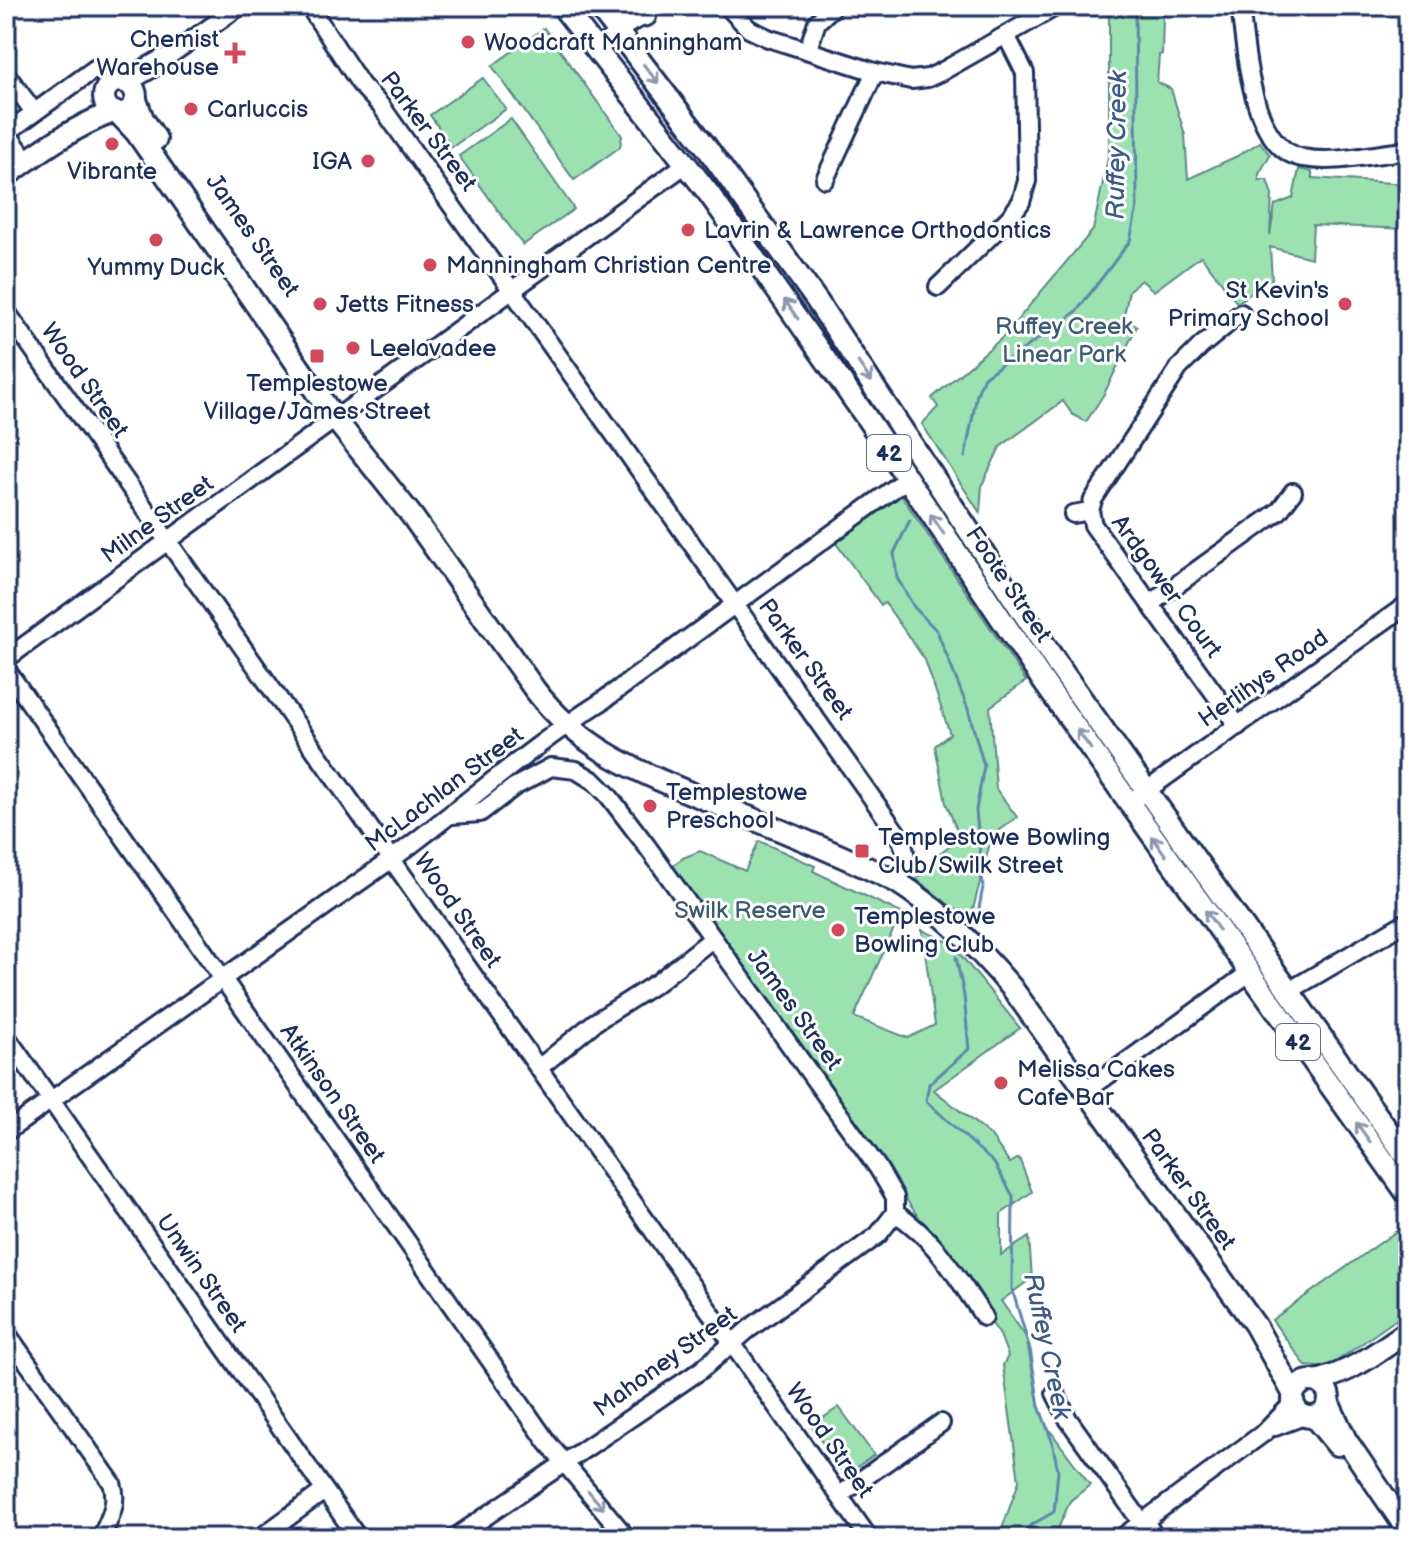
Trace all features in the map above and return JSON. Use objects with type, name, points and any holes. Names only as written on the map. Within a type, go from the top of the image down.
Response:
[{"type":"main road","name":"Foote Street","points":[[562,6],[686,164],[783,297],[1129,803],[1408,1195]]},
{"type":"main road","name":"Foote Street","points":[[598,6],[707,148],[865,372],[1000,580],[1408,1159]]},
{"type":"main road","points":[[112,106],[128,112],[132,92],[163,60]]},
{"type":"main road","points":[[112,106],[109,85],[132,92]]},
{"type":"main road","name":"James Street","points":[[132,92],[175,179]]},
{"type":"main road","points":[[6,176],[56,139],[112,106]]},
{"type":"main road","name":"James Street","points":[[112,106],[175,179],[535,690],[566,726],[600,751],[639,772],[897,882]]},
{"type":"main road","points":[[686,164],[707,148]]},
{"type":"main road","points":[[907,479],[926,466]]},
{"type":"main road","name":"Parker Street","points":[[897,882],[924,901],[980,950],[1012,988],[1255,1325],[1400,1538]]},
{"type":"main road","name":"Parker Street","points":[[1255,1325],[1295,1368],[1314,1381]]},
{"type":"main road","points":[[1365,1361],[1337,1376],[1301,1384],[1310,1405],[1408,1331]]},
{"type":"main road","name":"Parker Street","points":[[1310,1405],[1346,1440],[1408,1531]]},
{"type":"street","points":[[163,60],[240,6]]},
{"type":"street","name":"Parker Street","points":[[309,6],[361,85],[381,106],[513,289],[899,836],[906,850],[906,867],[897,882]]},
{"type":"street","points":[[597,50],[624,39],[642,17],[647,17],[662,6]]},
{"type":"street","points":[[727,6],[749,29],[768,38],[875,72],[911,80],[928,78],[1057,6]]},
{"type":"street","points":[[808,49],[817,22],[834,6]]},
{"type":"street","points":[[1240,6],[1258,111],[1276,141],[1289,154],[1323,160],[1397,152],[1408,148]]},
{"type":"street","points":[[938,287],[1010,217],[1021,202],[1027,181],[1025,73],[1006,35]]},
{"type":"street","points":[[27,161],[6,133],[96,68]]},
{"type":"street","points":[[825,179],[875,72]]},
{"type":"street","points":[[6,74],[34,112]]},
{"type":"street","name":"Milne Street","points":[[6,659],[686,164]]},
{"type":"street","name":"Wood Street","points":[[6,311],[869,1538]]},
{"type":"street","name":"Ardgower Court","points":[[1238,726],[1082,512],[1093,500],[1170,380],[1190,357],[1241,313]]},
{"type":"street","name":"McLachlan Street","points":[[6,1132],[392,859],[566,726],[907,479]]},
{"type":"street","points":[[1150,604],[1279,511],[1293,492]]},
{"type":"street","name":"Herlihys Road","points":[[1129,803],[1408,604]]},
{"type":"street","name":"Atkinson Street","points":[[6,669],[548,1443],[627,1538]]},
{"type":"street","name":"James Street","points":[[452,815],[477,814],[551,767],[581,772],[608,795],[890,1185],[897,1205],[895,1213]]},
{"type":"street","points":[[1289,991],[1408,921]]},
{"type":"street","points":[[540,1067],[595,1022],[658,982],[712,939]]},
{"type":"street","points":[[1086,1091],[1249,973]]},
{"type":"street","name":"Unwin Street","points":[[6,1036],[358,1538]]},
{"type":"street","points":[[895,1213],[936,1247],[984,1317]]},
{"type":"street","name":"Mahoney Street","points":[[454,1538],[701,1370],[749,1329],[878,1235],[895,1213]]},
{"type":"street","points":[[6,1332],[112,1483],[116,1495],[114,1508],[101,1538]]},
{"type":"street","points":[[1055,1393],[1068,1419],[1140,1517],[1143,1527],[1155,1538]]},
{"type":"street","points":[[1121,1538],[1143,1527],[1265,1432],[1310,1405]]},
{"type":"street","points":[[840,1495],[941,1423]]},
{"type":"street","points":[[260,1538],[324,1491]]},
{"type":"green space","name":"Ruffey Creek Linear Park","points":[[1109,6],[1178,6],[1163,16],[1162,54],[1159,55],[1157,82],[1171,89],[1185,135],[1188,179],[1260,142],[1270,155],[1259,174],[1259,180],[1267,180],[1272,195],[1270,235],[1275,205],[1293,198],[1299,169],[1312,172],[1312,178],[1408,184],[1408,229],[1313,225],[1311,258],[1270,247],[1272,279],[1237,303],[1201,256],[1154,291],[1141,280],[1129,290],[1124,316],[1137,326],[1104,394],[1086,422],[1072,414],[1063,401],[1000,447],[982,485],[980,513],[922,424],[938,407],[932,398],[1003,337],[1093,230],[1109,153]]},
{"type":"green space","points":[[544,28],[622,136],[620,147],[574,180],[492,66]]},
{"type":"green space","points":[[483,78],[506,109],[452,147],[430,115]]},
{"type":"green space","points":[[511,119],[574,209],[523,245],[459,156]]},
{"type":"green space","points":[[901,495],[1026,681],[990,707],[996,789],[1017,817],[992,835],[970,921],[916,879],[937,855],[960,838],[946,803],[935,746],[950,734],[925,660],[885,603],[881,605],[835,542]]},
{"type":"green space","name":"Swilk Reserve","points":[[759,841],[815,866],[813,871],[901,913],[854,1017],[908,1038],[935,1025],[922,930],[951,943],[1020,1028],[934,1090],[990,1135],[1010,1163],[1019,1158],[1032,1192],[1001,1214],[1001,1255],[1029,1237],[1032,1278],[1001,1301],[1026,1337],[1039,1406],[1046,1425],[1090,1485],[1070,1501],[1054,1538],[989,1538],[1003,1526],[1019,1481],[1003,1365],[1008,1356],[1000,1335],[854,1124],[669,868],[700,851],[745,871]]},
{"type":"green space","points":[[1408,1223],[1408,1311],[1327,1368],[1306,1366],[1272,1320]]},
{"type":"green space","points":[[839,1407],[874,1455],[850,1472],[842,1471],[811,1426]]},
{"type":"waterway","name":"Ruffey Creek","points":[[965,457],[977,394],[984,377],[1076,312],[1130,241],[1137,207],[1135,6]]},
{"type":"waterway","name":"Ruffey Creek","points":[[910,520],[894,553],[897,578],[914,607],[937,631],[968,709],[984,766],[976,810],[983,887],[979,908]]},
{"type":"waterway","name":"Ruffey Creek","points":[[956,957],[964,996],[969,1049],[929,1084],[926,1101],[994,1163],[1013,1196],[1012,1289],[1030,1349],[1039,1406],[1052,1441],[1058,1471],[1054,1512],[1031,1525],[1018,1538]]},
{"type":"place","name":"Woodcraft Manningham","points":[[468,42]]},
{"type":"place","name":"Chemist Warehouse","points":[[235,53]]},
{"type":"place","name":"Carluccis","points":[[191,109]]},
{"type":"place","name":"Vibrante","points":[[112,144]]},
{"type":"place","name":"IGA","points":[[368,161]]},
{"type":"place","name":"Lavrin & Lawrence Orthodontics","points":[[688,230]]},
{"type":"place","name":"Yummy Duck","points":[[156,240]]},
{"type":"place","name":"Manningham Christian Centre","points":[[430,265]]},
{"type":"place","name":"Jetts Fitness","points":[[320,304]]},
{"type":"place","name":"St Kevin's Primary School","points":[[1345,304]]},
{"type":"place","name":"Leelavadee","points":[[353,348]]},
{"type":"place","name":"Templestowe Village/James Street","points":[[317,356]]},
{"type":"place","name":"Templestowe Preschool","points":[[650,806]]},
{"type":"place","name":"Templestowe Bowling Club/Swilk Street","points":[[862,851]]},
{"type":"place","name":"Templestowe Bowling Club","points":[[838,930]]},
{"type":"place","name":"Melissa Cakes Cafe Bar","points":[[1001,1083]]}]
